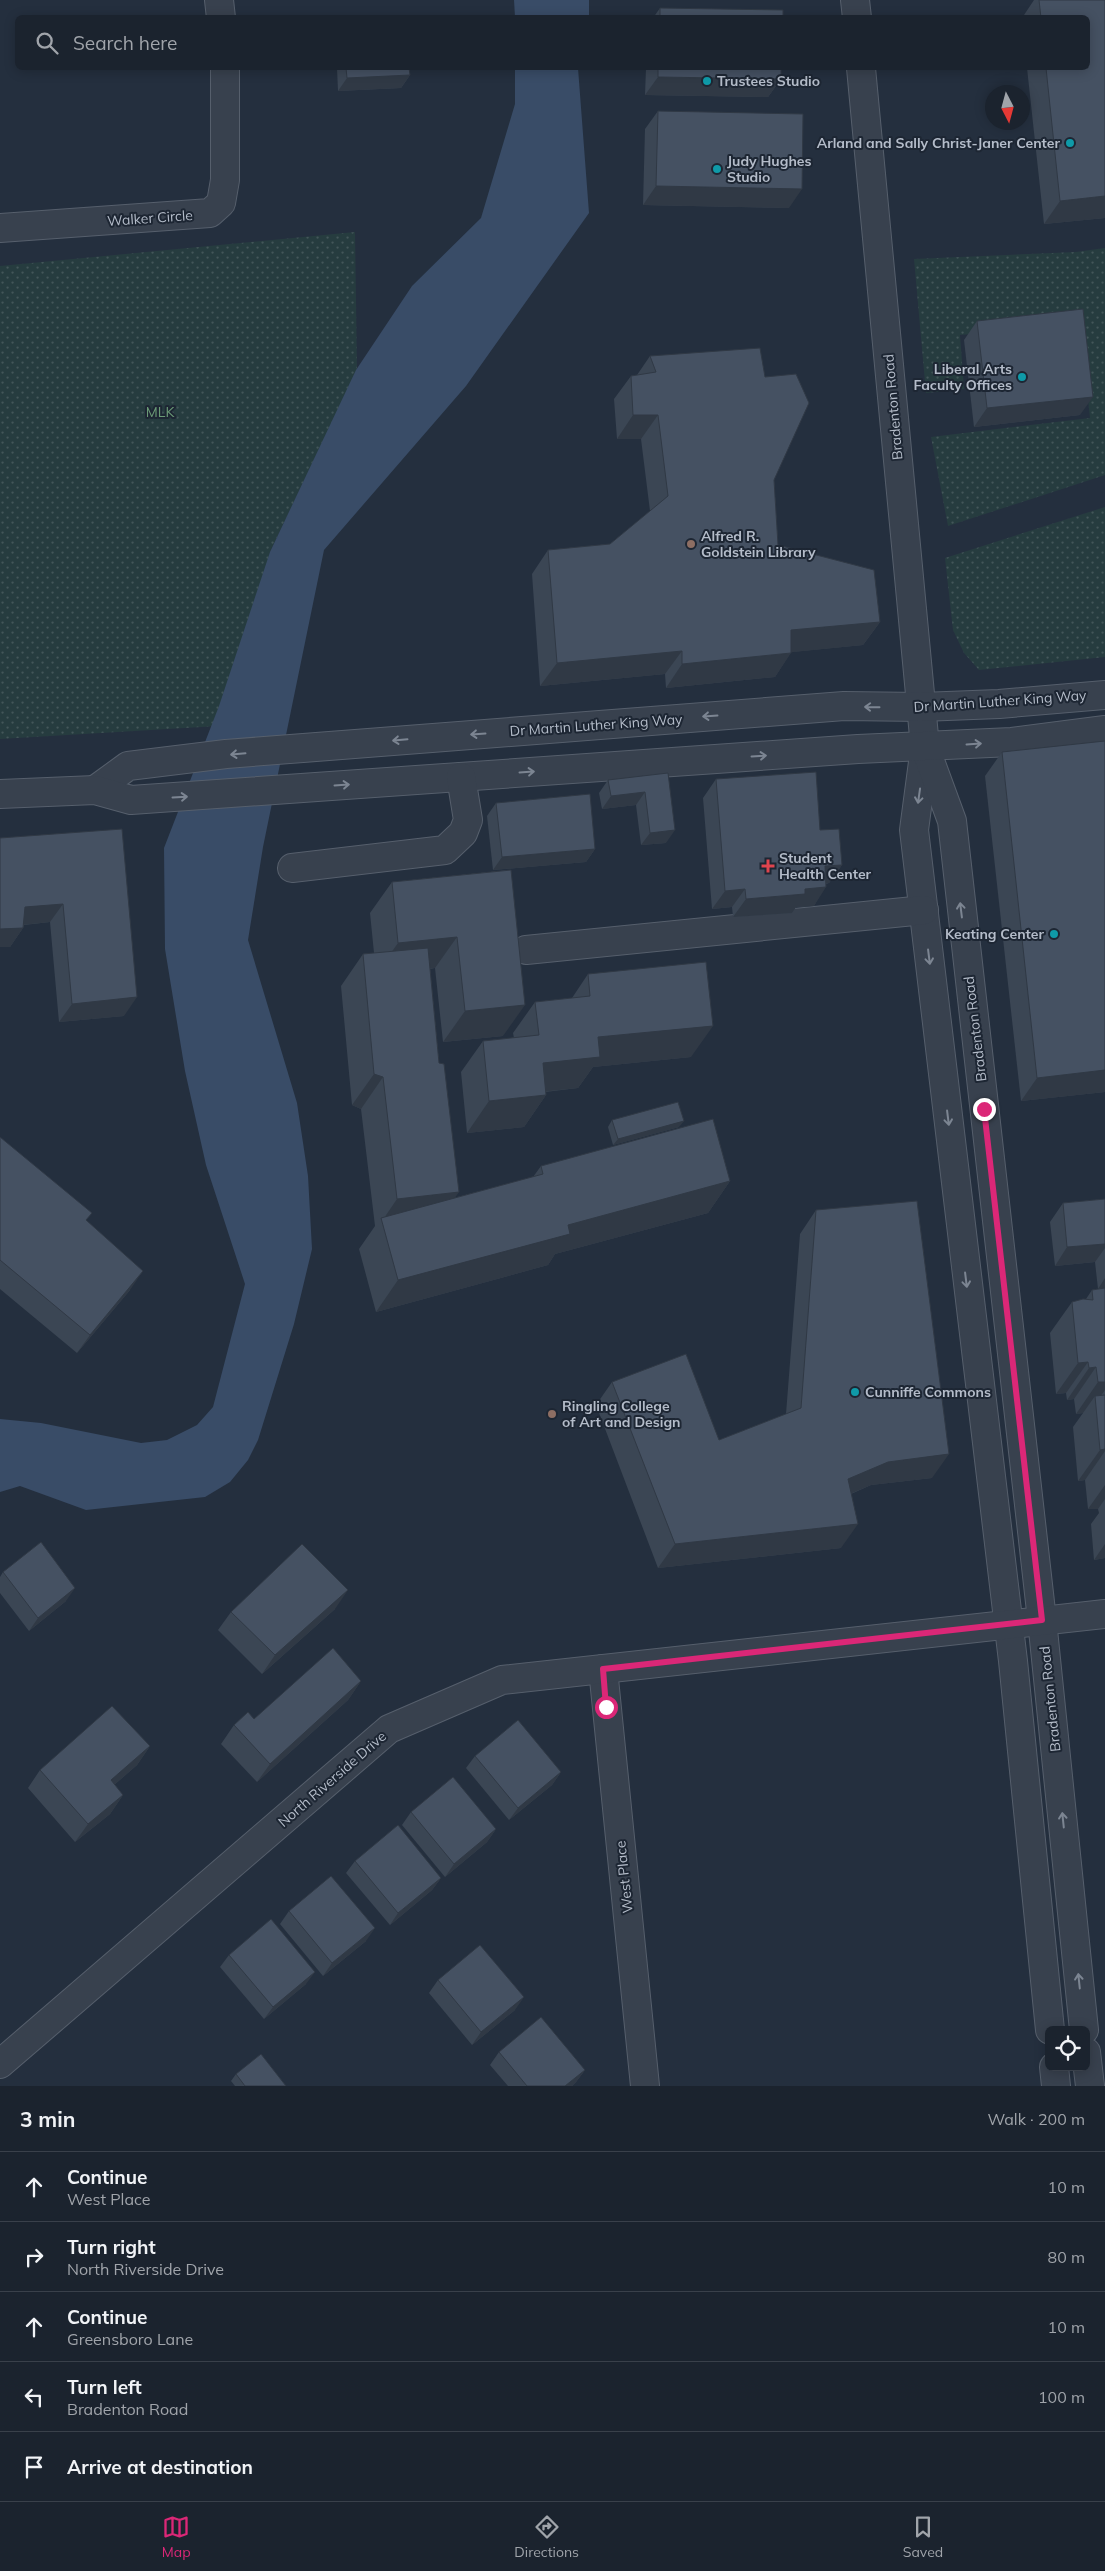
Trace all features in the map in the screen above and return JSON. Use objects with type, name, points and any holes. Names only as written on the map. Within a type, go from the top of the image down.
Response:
[{"type":"street","points":[[219,0],[221,15]]},
{"type":"street","points":[[855,0],[857,15]]},
{"type":"street","name":"Walker Circle","points":[[0,228],[210,213],[221,203],[225,180],[225,70]]},
{"type":"street","name":"Bradenton Road","points":[[861,70],[925,747],[914,830],[1008,1625],[1050,2026]]},
{"type":"street","name":"Dr Martin Luther King Way","points":[[95,790],[128,766],[226,754],[844,706],[921,707],[999,704],[1105,694]]},
{"type":"street","points":[[0,794],[95,790],[131,800],[858,749],[1012,742],[1105,730]]},
{"type":"street","name":"Bradenton Road","points":[[925,747],[952,821],[1042,1620],[1084,2026]]},
{"type":"street","points":[[292,868],[445,850],[464,834],[468,820],[461,776]]},
{"type":"street","points":[[526,950],[924,910]]},
{"type":"street","name":"North Riverside Drive","points":[[0,2064],[389,1729],[502,1680],[1105,1614]]},
{"type":"street","name":"West Place","points":[[603,1669],[644,2086]]},
{"type":"street","points":[[1054,2071],[1056,2086]]},
{"type":"street","points":[[1088,2071],[1090,2086]]},
{"type":"green space","name":"MLK","points":[[355,232],[357,370],[270,552],[235,725],[0,739],[0,266]]},
{"type":"green space","points":[[1105,248],[1105,475],[948,526],[931,437],[1090,418],[1080,324],[960,335],[964,389],[926,393],[914,259],[1076,252]]},
{"type":"green space","points":[[1105,507],[1105,657],[979,670],[964,653],[953,630],[945,558]]},
{"type":"water","points":[[514,0],[589,0],[589,15],[515,15]]},
{"type":"water","points":[[515,70],[578,70],[589,213],[466,386],[324,550],[263,847],[248,940],[297,1103],[308,1176],[312,1249],[294,1324],[258,1440],[248,1460],[230,1482],[205,1497],[86,1510],[20,1486],[0,1492],[0,1419],[41,1423],[141,1443],[167,1440],[197,1425],[213,1407],[245,1284],[206,1165],[185,1071],[165,949],[164,848],[219,706],[270,552],[356,370],[412,286],[481,218],[515,104]]},
{"type":"building","name":"Arland and Sally Christ-Janer Center","points":[[1039,0],[1105,0],[1105,196],[1060,201],[1046,70],[1090,70],[1090,15],[1041,15]]},
{"type":"building","points":[[660,8],[783,10],[783,15],[660,15]]},
{"type":"building","points":[[346,70],[409,70],[410,75],[347,78]]},
{"type":"building","points":[[658,70],[781,70],[781,79],[658,77]]},
{"type":"building","name":"Judy Hughes Studio","points":[[658,111],[803,114],[802,189],[656,186]]},
{"type":"building","name":"Liberal Arts Faculty Offices","points":[[1083,309],[1093,397],[987,408],[977,321]]},
{"type":"building","name":"Alfred R. Goldstein Library","points":[[760,348],[765,377],[796,374],[809,403],[774,480],[778,545],[874,570],[880,622],[791,630],[791,653],[682,664],[682,651],[557,663],[548,550],[610,544],[668,496],[658,415],[633,415],[631,376],[656,372],[650,356]]},
{"type":"building","name":"Keating Center","points":[[1105,741],[1105,1070],[1037,1078],[1002,752]]},
{"type":"building","name":"Student Health Center","points":[[816,772],[820,830],[839,829],[842,865],[825,866],[826,887],[805,889],[805,894],[746,899],[745,889],[725,891],[716,779]]},
{"type":"building","points":[[668,773],[675,830],[650,833],[645,792],[611,796],[608,780]]},
{"type":"building","points":[[590,794],[595,849],[502,857],[496,803]]},
{"type":"building","points":[[122,829],[137,997],[72,1004],[63,904],[25,907],[23,928],[0,929],[0,838]]},
{"type":"building","points":[[511,870],[525,1005],[465,1011],[457,937],[398,943],[392,882]]},
{"type":"building","points":[[428,948],[439,1063],[444,1064],[459,1192],[397,1199],[383,1077],[374,1074],[363,954]]},
{"type":"building","points":[[706,962],[713,1026],[598,1037],[600,1057],[543,1063],[546,1095],[489,1101],[483,1041],[539,1035],[535,1002],[590,996],[588,974]]},
{"type":"building","points":[[678,1102],[684,1121],[618,1139],[612,1120]]},
{"type":"building","points":[[713,1119],[730,1181],[568,1225],[570,1234],[398,1280],[381,1218],[543,1174],[541,1166]]},
{"type":"building","points":[[0,1137],[92,1213],[86,1220],[143,1271],[90,1335],[0,1260]]},
{"type":"building","points":[[1105,1199],[1105,1244],[1067,1247],[1063,1203]]},
{"type":"building","name":"Cunniffe Commons","points":[[917,1201],[949,1454],[888,1462],[848,1479],[858,1524],[675,1544],[612,1382],[686,1354],[719,1440],[801,1408],[816,1210]]},
{"type":"building","points":[[1105,1288],[1105,1382],[1098,1382],[1096,1367],[1089,1368],[1088,1362],[1078,1363],[1072,1302],[1083,1299],[1093,1300],[1092,1290]]},
{"type":"building","points":[[1105,1395],[1105,1449],[1100,1450],[1095,1396]]},
{"type":"building","points":[[41,1542],[75,1588],[38,1618],[3,1572]]},
{"type":"building","points":[[302,1544],[348,1590],[275,1655],[231,1612]]},
{"type":"building","points":[[333,1648],[361,1681],[270,1764],[234,1725],[248,1712],[254,1719]]},
{"type":"building","points":[[112,1706],[150,1746],[111,1780],[123,1795],[88,1824],[40,1770]]},
{"type":"building","points":[[518,1720],[561,1772],[518,1808],[475,1756]]},
{"type":"building","points":[[453,1777],[496,1829],[454,1864],[411,1812]]},
{"type":"building","points":[[398,1825],[441,1878],[398,1913],[355,1861]]},
{"type":"building","points":[[331,1876],[375,1928],[332,1963],[289,1911]]},
{"type":"building","points":[[271,1919],[315,1972],[273,2007],[229,1955]]},
{"type":"building","points":[[480,1945],[524,1997],[481,2032],[438,1980]]},
{"type":"building","points":[[541,2017],[585,2070],[565,2086],[527,2086],[499,2052]]},
{"type":"building","points":[[261,2054],[286,2086],[245,2086],[236,2074]]},
{"type":"place","name":"Trustees Studio","points":[[707,81]]},
{"type":"place","name":"Arland and Sally Christ-Janer Center","points":[[1070,143]]},
{"type":"place","name":"Judy Hughes Studio","points":[[717,169]]},
{"type":"place","name":"Liberal Arts Faculty Offices","points":[[1022,377]]},
{"type":"place","name":"Alfred R. Goldstein Library","points":[[691,544]]},
{"type":"place","name":"Student Health Center","points":[[768,866]]},
{"type":"place","name":"Keating Center","points":[[1054,934]]},
{"type":"place","name":"Cunniffe Commons","points":[[855,1392]]},
{"type":"place","name":"Ringling College of Art and Design","points":[[552,1414]]},
{"type":"route","points":[[606,1707],[603,1669],[1042,1620],[984,1109]]}]
